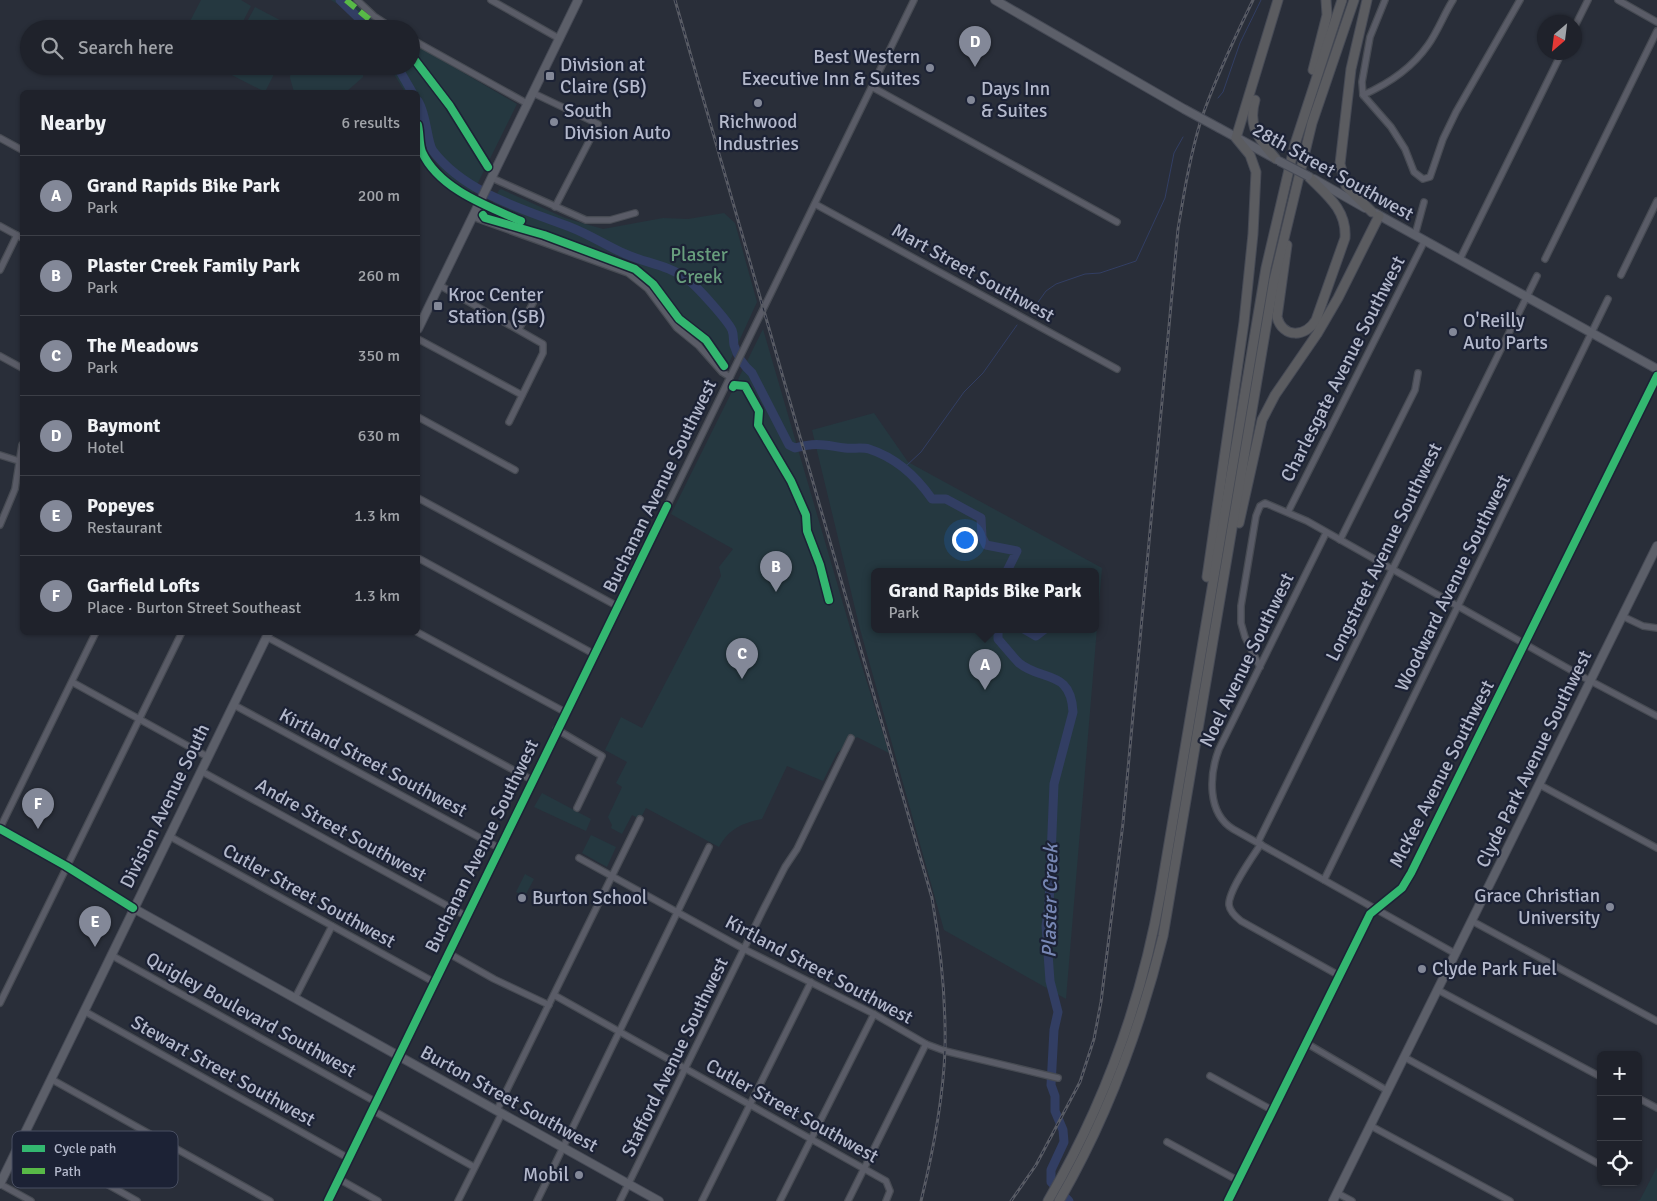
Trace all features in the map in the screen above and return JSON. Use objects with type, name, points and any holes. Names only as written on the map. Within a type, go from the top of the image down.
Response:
[{"type":"highway","points":[[1204,632],[1207,576],[1244,322],[1254,226],[1255,168],[1250,156],[1236,138],[1278,0]]},
{"type":"highway","points":[[1278,160],[1255,133],[1252,115],[1284,0]]},
{"type":"highway","points":[[1308,102],[1315,60],[1327,15],[1326,0]]},
{"type":"highway","points":[[1048,1201],[1087,1128],[1118,1052],[1134,1006],[1154,927],[1266,268],[1288,170],[1308,102],[1342,0]]},
{"type":"highway","points":[[1059,1201],[1090,1143],[1128,1056],[1146,1001],[1168,912],[1260,359],[1291,204],[1321,94],[1354,0]]},
{"type":"highway","points":[[1218,616],[1262,420],[1275,395],[1334,304],[1375,214],[1346,186],[1340,164],[1351,69],[1367,0]]},
{"type":"highway","points":[[1291,204],[1277,313],[1279,323],[1283,328],[1292,333],[1299,334],[1309,330],[1316,320],[1346,238],[1345,226],[1340,211],[1309,176]]},
{"type":"main road","points":[[420,326],[578,0]]},
{"type":"main road","name":"28th Street Southwest","points":[[994,0],[1218,128],[1309,176],[1657,369]]},
{"type":"main road","name":"Clyde Park Avenue Southwest","points":[[1333,1201],[1657,546]]},
{"type":"main road","name":"Division Avenue South","points":[[26,1131],[168,836],[268,635]]},
{"type":"main road","name":"Burton Street Southwest","points":[[0,828],[133,908],[659,1201]]},
{"type":"main road","name":"Division Avenue South","points":[[0,1184],[12,1159]]},
{"type":"street","points":[[357,0],[380,20]]},
{"type":"street","points":[[491,0],[560,39]]},
{"type":"street","name":"Buchanan Avenue Southwest","points":[[328,1201],[556,729],[914,0]]},
{"type":"street","points":[[1385,0],[1370,37],[1362,82],[1363,95],[1391,127],[1405,149],[1417,176],[1427,179],[1433,171],[1443,139],[1456,112],[1520,0]]},
{"type":"street","points":[[1363,95],[1385,85],[1411,64],[1428,45],[1453,0]]},
{"type":"street","points":[[1580,15],[1588,0]]},
{"type":"street","points":[[1618,0],[1657,22]]},
{"type":"street","points":[[1545,259],[1657,31]]},
{"type":"street","points":[[420,44],[528,104]]},
{"type":"street","points":[[1460,259],[1558,60]]},
{"type":"street","points":[[872,87],[1117,222]]},
{"type":"street","points":[[533,93],[598,124],[556,207]]},
{"type":"street","points":[[0,138],[20,149]]},
{"type":"street","points":[[490,181],[574,216],[594,221],[617,219],[635,213]]},
{"type":"street","name":"Charlesgate Avenue Southwest","points":[[1415,235],[1424,202]]},
{"type":"street","points":[[1621,275],[1657,202]]},
{"type":"street","name":"Mart Street Southwest","points":[[815,204],[1117,369]]},
{"type":"street","points":[[474,214],[628,272],[648,290],[677,328],[699,346],[722,372],[730,376]]},
{"type":"street","points":[[0,226],[20,236],[0,270]]},
{"type":"street","name":"Charlesgate Avenue Southwest","points":[[1288,512],[1425,240]]},
{"type":"street","name":"Longstreet Avenue Southwest","points":[[1340,976],[1253,928],[1236,917],[1229,905],[1537,276]]},
{"type":"street","points":[[439,285],[541,342],[543,353],[509,422]]},
{"type":"street","name":"Woodward Avenue Southwest","points":[[1324,880],[1593,334],[1608,299]]},
{"type":"street","points":[[519,329],[533,303]]},
{"type":"street","points":[[420,340],[522,396]]},
{"type":"street","points":[[0,356],[20,367]]},
{"type":"street","points":[[1340,540],[1416,390],[1418,372]]},
{"type":"street","name":"McKee Avenue Southwest","points":[[1228,1201],[1370,914],[1407,882],[1657,376]]},
{"type":"street","points":[[420,418],[515,470]]},
{"type":"street","points":[[0,455],[19,461]]},
{"type":"street","points":[[0,525],[15,489],[20,456]]},
{"type":"street","points":[[420,499],[617,606]]},
{"type":"street","points":[[1260,667],[1245,637],[1241,606],[1256,516],[1263,504],[1273,504],[1657,716]]},
{"type":"street","name":"Noel Avenue Southwest","points":[[1326,533],[1219,749],[1213,766],[1212,782],[1220,818],[1229,826],[1456,954]]},
{"type":"street","points":[[420,559],[594,654]]},
{"type":"street","points":[[1622,616],[1643,626],[1657,628]]},
{"type":"street","points":[[420,634],[565,712]]},
{"type":"street","points":[[0,828],[95,635]]},
{"type":"street","points":[[0,1003],[181,635]]},
{"type":"street","points":[[268,635],[532,780]]},
{"type":"street","points":[[72,682],[208,757]]},
{"type":"street","name":"Kirtland Street Southwest","points":[[234,705],[498,848]]},
{"type":"street","points":[[556,729],[601,755],[601,759],[577,808]]},
{"type":"street","name":"Stafford Avenue Southwest","points":[[620,1201],[744,949],[785,867],[797,849],[851,738]]},
{"type":"street","name":"Andre Street Southwest","points":[[201,771],[466,916]]},
{"type":"street","points":[[1540,785],[1657,848]]},
{"type":"street","points":[[458,1201],[549,1005],[640,819]]},
{"type":"street","name":"Cutler Street Southwest","points":[[168,836],[434,982]]},
{"type":"street","points":[[537,1201],[709,848]]},
{"type":"street","name":"Kirtland Street Southwest","points":[[579,858],[744,949],[874,1014],[926,1044],[945,1052],[1058,1078]]},
{"type":"street","points":[[1472,921],[1657,1021]]},
{"type":"street","points":[[295,998],[332,926]]},
{"type":"street","points":[[448,954],[494,979],[549,1005]]},
{"type":"street","name":"Quigley Boulevard Southwest","points":[[111,955],[376,1102]]},
{"type":"street","points":[[702,1201],[811,982]]},
{"type":"street","points":[[1438,990],[1597,1076]]},
{"type":"street","name":"Cutler Street Southwest","points":[[554,995],[886,1181],[890,1191],[886,1201]]},
{"type":"street","name":"Stewart Street Southwest","points":[[84,1011],[348,1158]]},
{"type":"street","points":[[780,1201],[874,1014]]},
{"type":"street","points":[[1306,1043],[1388,1091]]},
{"type":"street","points":[[848,1201],[926,1044]]},
{"type":"street","points":[[1404,1057],[1597,1163]]},
{"type":"street","points":[[1210,1076],[1272,1110]]},
{"type":"street","points":[[51,1079],[144,1131]]},
{"type":"street","points":[[1642,1100],[1657,1108]]},
{"type":"street","points":[[372,1110],[474,1167]]},
{"type":"street","points":[[1371,1126],[1510,1201]]},
{"type":"street","points":[[1167,1142],[1237,1180]]},
{"type":"street","points":[[178,1150],[270,1201]]},
{"type":"street","points":[[339,1179],[378,1201]]},
{"type":"street","points":[[0,1184],[31,1201]]},
{"type":"street","points":[[114,1188],[137,1201]]},
{"type":"street","points":[[1337,1193],[1352,1201]]},
{"type":"green space","points":[[201,0],[241,0],[251,6],[244,20],[191,20]]},
{"type":"green space","points":[[331,0],[353,0],[378,20],[355,20],[347,10]]},
{"type":"green space","points":[[255,7],[280,20],[248,20]]},
{"type":"green space","points":[[420,47],[517,104],[471,197],[447,176],[427,152],[423,126],[420,119],[420,90],[404,90],[395,75],[420,75]]},
{"type":"green space","points":[[232,75],[274,75],[266,90],[261,90]]},
{"type":"green space","points":[[290,75],[363,75],[348,90],[293,90]]},
{"type":"green space","name":"Plaster Creek","points":[[501,189],[565,218],[603,229],[663,218],[688,219],[724,213],[735,223],[757,302],[729,363],[727,365],[721,361],[708,339],[680,318],[650,278],[638,268],[555,236],[487,215]]},
{"type":"green space","points":[[763,329],[851,631],[889,753],[857,737],[837,753],[823,781],[787,766],[762,819],[732,831],[719,847],[646,808],[640,819],[632,815],[622,834],[611,828],[612,825],[608,817],[622,787],[616,783],[627,762],[605,750],[621,717],[642,728],[721,576],[719,567],[733,549],[671,514]]},
{"type":"green space","points":[[874,413],[908,462],[1102,568],[1099,604],[1099,568],[871,568],[871,633],[1097,633],[1066,999],[944,930],[860,629],[812,430]]},
{"type":"green space","points":[[542,793],[591,819],[586,831],[534,807]]},
{"type":"green space","points":[[591,835],[616,847],[607,867],[582,853]]},
{"type":"green space","points":[[525,874],[534,879],[525,896],[516,892]]},
{"type":"green space","points":[[1657,1167],[1657,1201],[1636,1201],[1640,1200]]},
{"type":"waterway","name":"Plaster Creek","points":[[340,0],[361,20]]},
{"type":"waterway","points":[[1218,98],[1223,92],[1240,43],[1261,0]]},
{"type":"waterway","name":"Plaster Creek","points":[[402,75],[411,90]]},
{"type":"waterway","name":"Plaster Creek","points":[[420,105],[433,151],[446,166],[461,178],[496,198],[577,230],[629,256],[671,270],[691,283],[729,325],[733,332],[737,353],[752,373],[789,445],[795,448],[815,445],[866,448],[888,457],[912,475],[932,499],[946,499],[981,518],[982,537],[986,545],[1017,551],[1008,568]]},
{"type":"waterway","points":[[1031,312],[1046,291],[1056,284],[1085,274],[1100,273],[1136,261],[1165,198],[1174,153],[1183,137]]},
{"type":"waterway","points":[[905,467],[921,452],[964,392],[983,373],[1017,325]]},
{"type":"waterway","name":"Plaster Creek","points":[[998,633],[998,639],[1019,663],[1028,669],[1054,679],[1067,689],[1071,698],[1073,712],[1054,784],[1049,905],[1046,926],[1050,981],[1058,1012],[1054,1030],[1051,1085],[1055,1096],[1055,1111],[1063,1130],[1064,1142],[1051,1170],[1051,1182],[1069,1201]]},
{"type":"waterway","name":"Plaster Creek","points":[[1031,633],[1036,636],[1040,633]]},
{"type":"railway","points":[[675,0],[932,898],[942,974],[945,1050],[937,1126],[921,1201]]},
{"type":"railway","points":[[1011,1201],[1036,1165],[1080,1082],[1094,1039],[1101,1002],[1123,823],[1178,229],[1190,161],[1201,120],[1219,74],[1253,0]]},
{"type":"marked path","points":[[346,0],[370,20]]},
{"type":"cycle path","points":[[420,67],[450,106],[488,167]]},
{"type":"cycle path","points":[[420,146],[430,165],[452,186],[465,195],[521,221]]},
{"type":"cycle path","points":[[483,215],[485,218],[544,235],[635,269],[653,284],[679,319],[706,340],[724,366]]},
{"type":"cycle path","points":[[1228,1201],[1370,914],[1402,888],[1411,873],[1657,376]]},
{"type":"cycle path","points":[[733,387],[734,385],[745,386],[759,411],[758,425],[791,481],[806,515],[807,531],[820,565],[829,600]]},
{"type":"cycle path","points":[[328,1201],[667,506]]},
{"type":"cycle path","points":[[0,829],[66,866],[133,908]]},
{"type":"place","name":"Baymont","points":[[975,67]]},
{"type":"place","name":"Best Western Executive Inn & Suites","points":[[930,68]]},
{"type":"place","name":"Division at Claire (SB)","points":[[550,76]]},
{"type":"place","name":"Days Inn & Suites","points":[[971,100]]},
{"type":"place","name":"Richwood Industries","points":[[758,103]]},
{"type":"place","name":"South Division Auto","points":[[554,122]]},
{"type":"place","name":"Kroc Center Station (SB)","points":[[438,306]]},
{"type":"place","name":"O'Reilly Auto Parts","points":[[1453,332]]},
{"type":"place","name":"Plaster Creek Family Park","points":[[776,592]]},
{"type":"place","name":"The Meadows","points":[[742,679]]},
{"type":"place","name":"Grand Rapids Bike Park","points":[[985,690]]},
{"type":"place","name":"Garfield Lofts","points":[[38,829]]},
{"type":"place","name":"Burton School","points":[[522,898]]},
{"type":"place","name":"Grace Christian University","points":[[1610,907]]},
{"type":"place","name":"Popeyes","points":[[95,947]]},
{"type":"place","name":"Clyde Park Fuel","points":[[1422,969]]},
{"type":"place","name":"Mobil","points":[[579,1175]]}]
